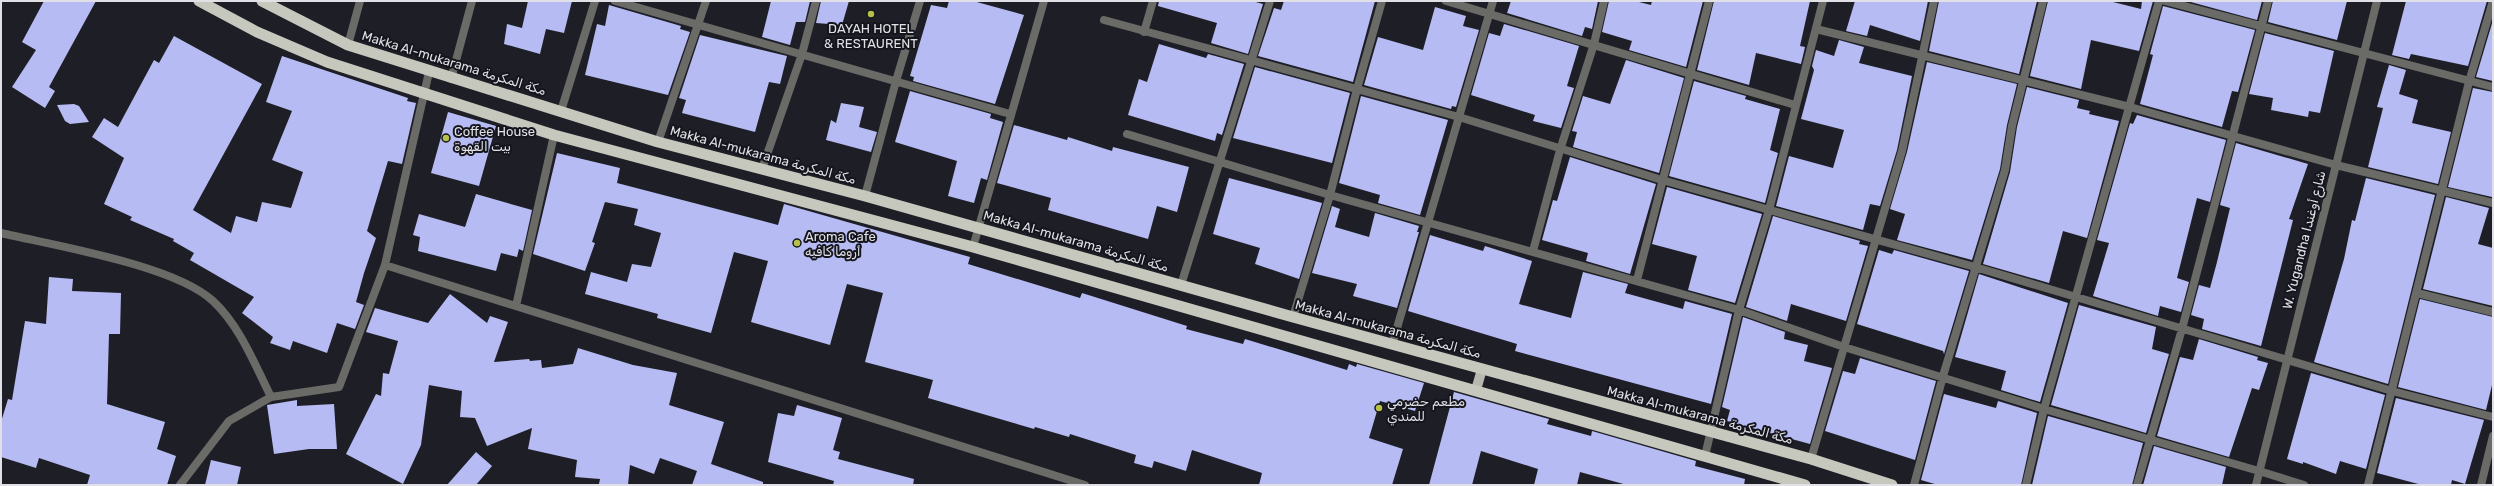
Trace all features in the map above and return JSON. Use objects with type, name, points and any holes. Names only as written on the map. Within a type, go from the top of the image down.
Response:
[{"type":"highway","points":[[199,1],[257,32],[327,62],[554,135],[973,247],[1805,485]]},
{"type":"highway","name":"Makka Al-mukarama مكة المكرمة","points":[[262,1],[348,45],[451,79],[658,142],[865,196],[1392,345],[1811,459],[1892,485]]},
{"type":"main road","points":[[1476,390],[1482,369]]},
{"type":"street","points":[[348,45],[360,1]]},
{"type":"street","points":[[451,79],[472,1]]},
{"type":"street","points":[[560,111],[595,1]]},
{"type":"street","points":[[615,1],[1010,114]]},
{"type":"street","points":[[658,142],[706,1]]},
{"type":"street","points":[[762,169],[802,54],[816,1]]},
{"type":"street","points":[[865,196],[896,81],[920,1]]},
{"type":"street","points":[[973,247],[1010,114],[1044,1]]},
{"type":"street","points":[[1144,32],[1153,1]]},
{"type":"street","points":[[1181,285],[1253,60],[1270,1]]},
{"type":"street","points":[[1293,317],[1330,195],[1357,89],[1382,1]]},
{"type":"street","points":[[1446,1],[1795,105]]},
{"type":"street","points":[[1392,345],[1426,222],[1493,1]]},
{"type":"street","points":[[1533,251],[1560,150],[1594,44],[1604,1]]},
{"type":"street","points":[[1637,280],[1709,1]]},
{"type":"street","points":[[1705,456],[1739,310],[1768,210],[1823,1]]},
{"type":"street","points":[[1811,459],[1902,151],[1934,1]]},
{"type":"street","points":[[1914,485],[1943,376],[1975,267],[1981,255],[2005,170],[2022,81],[2043,1]]},
{"type":"street","points":[[2026,485],[2044,409],[2159,1]]},
{"type":"street","points":[[2165,1],[2262,28],[2493,87]]},
{"type":"street","points":[[2137,485],[2182,329],[2268,1]]},
{"type":"street","name":"W. Yugandha شارع أوغندا","points":[[2256,485],[2286,360],[2377,1]]},
{"type":"street","points":[[2368,485],[2418,293],[2441,190],[2469,82],[2493,1]]},
{"type":"street","points":[[1104,20],[1459,117],[1560,150],[1662,180],[2076,296],[2392,391],[2493,417]]},
{"type":"street","points":[[1816,29],[1922,54],[2022,81],[2130,107],[2336,165],[2493,203]]},
{"type":"street","points":[[180,485],[229,421],[271,397],[339,387],[385,265],[429,72]]},
{"type":"street","points":[[1127,134],[1330,195],[1637,280],[1739,310],[1844,347],[1943,376],[2044,409],[2304,485]]},
{"type":"street","points":[[516,306],[554,135]]},
{"type":"street","points":[[1,233],[143,267],[191,285],[214,302],[237,332],[271,397]]},
{"type":"street","points":[[385,265],[1085,485]]},
{"type":"street","points":[[2418,293],[2493,312]]},
{"type":"street","points":[[2481,485],[2493,436]]},
{"type":"building","points":[[44,1],[96,1],[49,87],[55,91],[45,108],[12,87],[36,50],[22,42]]},
{"type":"building","points":[[528,1],[572,1],[564,33],[546,29],[540,54],[504,44],[507,24],[522,28]]},
{"type":"building","points":[[771,1],[810,1],[805,22],[796,22],[790,45],[762,37]]},
{"type":"building","points":[[821,1],[849,1],[842,25],[816,23]]},
{"type":"building","points":[[949,1],[973,1],[1024,15],[995,104],[913,81],[914,77],[910,76],[931,5],[947,8]]},
{"type":"building","points":[[1159,1],[1252,1],[1263,4],[1248,54],[1211,43],[1217,23],[1158,6]]},
{"type":"building","points":[[1284,1],[1375,1],[1353,82],[1258,56],[1274,8],[1281,10]]},
{"type":"building","points":[[1511,1],[1598,1],[1592,29],[1585,27],[1582,36],[1507,13]]},
{"type":"building","points":[[1609,1],[1635,1],[1651,5],[1652,1],[1703,1],[1686,67],[1629,50],[1632,41],[1602,32]]},
{"type":"building","points":[[1714,1],[1810,1],[1800,46],[1805,47],[1801,64],[1756,53],[1749,85],[1697,70]]},
{"type":"building","points":[[1855,1],[1928,1],[1920,41],[1870,25],[1867,36],[1846,31]]},
{"type":"building","points":[[1939,1],[2037,1],[2019,74],[1929,51]]},
{"type":"building","points":[[2048,1],[2109,1],[2141,9],[2142,1],[2153,1],[2139,51],[2091,40],[2081,89],[2030,76]]},
{"type":"building","points":[[2187,1],[2262,1],[2257,20]]},
{"type":"building","points":[[2273,1],[2347,1],[2337,40],[2268,22]]},
{"type":"building","points":[[2406,1],[2487,1],[2468,66],[2411,54],[2409,59],[2392,55]]},
{"type":"building","points":[[609,5],[681,26],[680,29],[690,32],[668,95],[585,75],[597,24],[605,26]]},
{"type":"building","points":[[2163,6],[2255,30],[2238,92],[2232,91],[2222,127],[2140,104],[2153,55],[2150,54]]},
{"type":"building","points":[[1435,7],[1466,16],[1463,26],[1479,30],[1456,107],[1452,106],[1451,109],[1364,85],[1378,37],[1423,50]]},
{"type":"building","points":[[2493,20],[2493,81],[2476,77]]},
{"type":"building","points":[[1504,24],[1579,46],[1567,86],[1574,88],[1561,128],[1533,121],[1535,115],[1471,95],[1489,33],[1500,36]]},
{"type":"building","points":[[2265,33],[2334,51],[2320,113],[2309,111],[2308,117],[2271,110],[2273,98],[2249,94]]},
{"type":"building","points":[[700,35],[787,56],[780,84],[769,82],[755,132],[682,113],[686,100],[679,98]]},
{"type":"building","points":[[174,36],[262,84],[193,210],[231,233],[236,216],[257,222],[262,202],[291,208],[303,172],[272,160],[292,111],[266,102],[282,56],[408,98],[407,101],[416,103],[402,164],[388,161],[367,231],[376,238],[356,302],[364,305],[355,329],[337,323],[327,353],[293,341],[290,350],[270,343],[273,337],[242,313],[254,297],[190,260],[194,253],[173,241],[174,239],[130,220],[132,217],[104,204],[124,158],[92,137],[104,118],[118,127],[154,60],[159,63]]},
{"type":"building","points":[[1839,40],[1864,47],[1859,63],[1912,76],[1897,150],[1880,206],[1870,204],[1863,230],[1776,206],[1789,156],[1833,168],[1844,130],[1801,119],[1814,70],[1812,66],[1816,50],[1834,56]]},
{"type":"building","points":[[1159,44],[1206,58],[1208,54],[1244,64],[1222,135],[1217,133],[1215,141],[1128,115],[1139,79],[1147,82]]},
{"type":"building","points":[[1626,60],[1684,78],[1659,173],[1573,147],[1577,132],[1572,131],[1583,96],[1610,104]]},
{"type":"building","points":[[1927,62],[2017,84],[2007,125],[2000,169],[1972,260],[1897,240],[1905,214],[1890,209],[1907,152]]},
{"type":"building","points":[[2389,65],[2406,70],[2399,94],[2418,100],[2412,123],[2451,132],[2438,184],[2368,167],[2383,108],[2377,107]]},
{"type":"building","points":[[1255,67],[1350,93],[1332,163],[1233,138]]},
{"type":"building","points":[[1694,81],[1746,96],[1745,99],[1780,109],[1770,150],[1778,153],[1765,203],[1669,176]]},
{"type":"building","points":[[2027,87],[2079,100],[2077,108],[2090,111],[2089,114],[2119,121],[2087,238],[2063,231],[2049,283],[1983,264],[2010,172],[2017,127]]},
{"type":"building","points":[[2473,88],[2493,92],[2492,197],[2448,187]]},
{"type":"building","points":[[910,91],[991,114],[990,118],[1003,122],[987,180],[981,178],[974,203],[948,196],[957,161],[895,142]]},
{"type":"building","points":[[1361,96],[1448,120],[1420,215],[1378,203],[1380,195],[1339,183]]},
{"type":"building","points":[[841,103],[864,107],[859,127],[877,132],[871,152],[826,140],[831,120],[836,123]]},
{"type":"building","points":[[74,104],[79,106],[89,122],[70,124],[65,121],[57,105]]},
{"type":"building","points":[[448,112],[496,126],[479,186],[431,173]]},
{"type":"building","points":[[2137,115],[2226,140],[2210,202],[2197,198],[2177,278],[2189,282],[2181,312],[2160,306],[2158,316],[2093,296],[2109,243],[2097,240],[2130,123],[2133,124]]},
{"type":"building","points":[[1014,125],[1067,140],[1068,137],[1112,151],[1113,147],[1189,167],[1177,212],[1157,206],[1148,239],[1048,210],[1051,198],[997,183]]},
{"type":"building","points":[[2236,143],[2308,164],[2289,219],[2293,220],[2261,346],[2202,329],[2204,319],[2191,315],[2199,285],[2210,288],[2217,262],[2230,208],[2220,205]]},
{"type":"building","points":[[557,153],[620,168],[617,183],[778,225],[784,204],[970,257],[968,264],[1080,298],[1082,293],[1187,326],[1186,329],[1243,344],[1245,339],[1347,370],[1349,364],[1356,367],[1357,364],[1424,383],[1415,411],[1380,401],[1369,438],[1403,449],[1392,485],[1259,485],[1262,473],[1192,450],[1186,471],[1154,461],[1152,468],[1134,463],[1136,455],[1070,434],[1069,437],[1035,427],[1034,429],[928,398],[933,380],[865,362],[883,293],[847,284],[830,345],[751,322],[768,261],[734,252],[711,333],[657,318],[658,314],[585,294],[591,272],[627,282],[632,264],[651,267],[661,233],[634,225],[638,209],[605,202],[592,242],[595,243],[585,271],[533,254]]},
{"type":"building","points":[[1570,157],[1656,184],[1630,274],[1586,261],[1588,253],[1542,240],[1553,200],[1557,201]]},
{"type":"building","points":[[1229,178],[1322,203],[1299,279],[1255,264],[1260,248],[1213,234]]},
{"type":"building","points":[[2366,178],[2435,195],[2388,384],[2314,362],[2344,259],[2352,220],[2355,221]]},
{"type":"building","points":[[1667,187],[1762,214],[1735,303],[1688,290],[1697,256],[1652,244]]},
{"type":"building","points":[[476,194],[532,210],[523,251],[519,249],[517,257],[501,253],[496,271],[418,251],[420,237],[413,235],[419,214],[465,227]]},
{"type":"building","points":[[2446,197],[2489,208],[2478,244],[2493,248],[2493,306],[2423,289]]},
{"type":"building","points":[[1332,206],[1340,209],[1335,227],[1369,237],[1375,213],[1419,226],[1417,232],[1419,232],[1397,308],[1353,296],[1357,284],[1312,273]]},
{"type":"building","points":[[1773,216],[1860,241],[1859,244],[1868,246],[1846,321],[1791,304],[1787,321],[1746,307]]},
{"type":"building","points":[[1430,235],[1483,251],[1485,246],[1532,261],[1519,304],[1571,318],[1583,272],[1628,284],[1625,293],[1683,309],[1685,301],[1732,314],[1711,404],[1515,351],[1517,344],[1408,311]]},
{"type":"building","points":[[1879,250],[1892,254],[1894,250],[1969,271],[1944,354],[1943,351],[1857,324]]},
{"type":"building","points":[[1979,274],[2068,303],[2040,402],[2001,390],[2006,371],[1955,357]]},
{"type":"building","points":[[49,277],[73,279],[72,291],[121,293],[120,334],[109,334],[107,404],[165,422],[157,449],[176,456],[167,485],[87,485],[90,475],[39,458],[36,468],[1,457],[1,422],[8,399],[12,400],[25,321],[46,324]]},
{"type":"building","points":[[450,294],[487,323],[490,316],[508,322],[494,362],[529,359],[530,361],[541,360],[542,368],[573,364],[578,348],[633,365],[677,373],[669,405],[724,422],[711,464],[763,482],[763,485],[692,485],[697,471],[660,458],[654,474],[630,465],[628,485],[599,484],[600,479],[575,477],[577,460],[528,449],[532,428],[487,446],[475,418],[460,417],[462,391],[429,385],[421,445],[403,484],[346,454],[376,394],[381,396],[383,373],[389,374],[398,341],[366,332],[375,308],[428,323]]},
{"type":"building","points":[[2420,299],[2493,317],[2493,381],[2486,410],[2398,387]]},
{"type":"building","points":[[2079,305],[2156,327],[2152,349],[2169,354],[2146,433],[2051,405]]},
{"type":"building","points":[[1743,317],[1785,332],[1784,339],[1808,345],[1804,361],[1832,368],[1810,444],[1727,421],[1730,410],[1722,407]]},
{"type":"building","points":[[2199,339],[2258,357],[2257,360],[2268,363],[2259,390],[2252,388],[2229,457],[2157,436],[2180,357],[2193,360]]},
{"type":"building","points":[[1860,358],[1936,381],[1915,460],[1825,431],[1843,371],[1855,374]]},
{"type":"building","points":[[2311,373],[2385,395],[2366,469],[2340,461],[2336,474],[2303,462],[2303,464],[2287,459]]},
{"type":"building","points":[[1454,392],[1549,419],[1547,424],[1591,436],[1592,431],[1696,461],[1695,466],[1745,479],[1744,485],[1627,485],[1580,472],[1577,485],[1534,485],[1538,469],[1481,451],[1472,485],[1429,485]]},
{"type":"building","points":[[1944,394],[1996,408],[1998,401],[2037,413],[2021,485],[1938,485],[1921,480]]},
{"type":"building","points":[[2396,398],[2484,420],[2465,484],[2452,480],[2451,485],[2422,485],[2377,473]]},
{"type":"building","points":[[297,400],[297,406],[334,404],[337,449],[309,449],[274,454],[267,405]]},
{"type":"building","points":[[797,405],[842,418],[833,450],[840,452],[838,459],[914,479],[913,485],[833,485],[834,481],[768,462],[778,413],[794,416]]},
{"type":"building","points":[[2048,416],[2143,443],[2132,485],[2032,485]]},
{"type":"building","points":[[2154,446],[2226,467],[2222,485],[2143,485]]},
{"type":"building","points":[[476,452],[492,466],[476,485],[447,485]]},
{"type":"building","points":[[211,460],[241,467],[237,485],[205,485]]},
{"type":"place","name":"DAYAH HOTEL & RESTAURENT","points":[[871,14]]},
{"type":"place","name":"Coffee House بيت القهوة","points":[[446,138]]},
{"type":"place","name":"Aroma Cafe أروما كافيه","points":[[797,243]]},
{"type":"place","name":"مطعم حضرمي للمندي","points":[[1379,408]]}]
